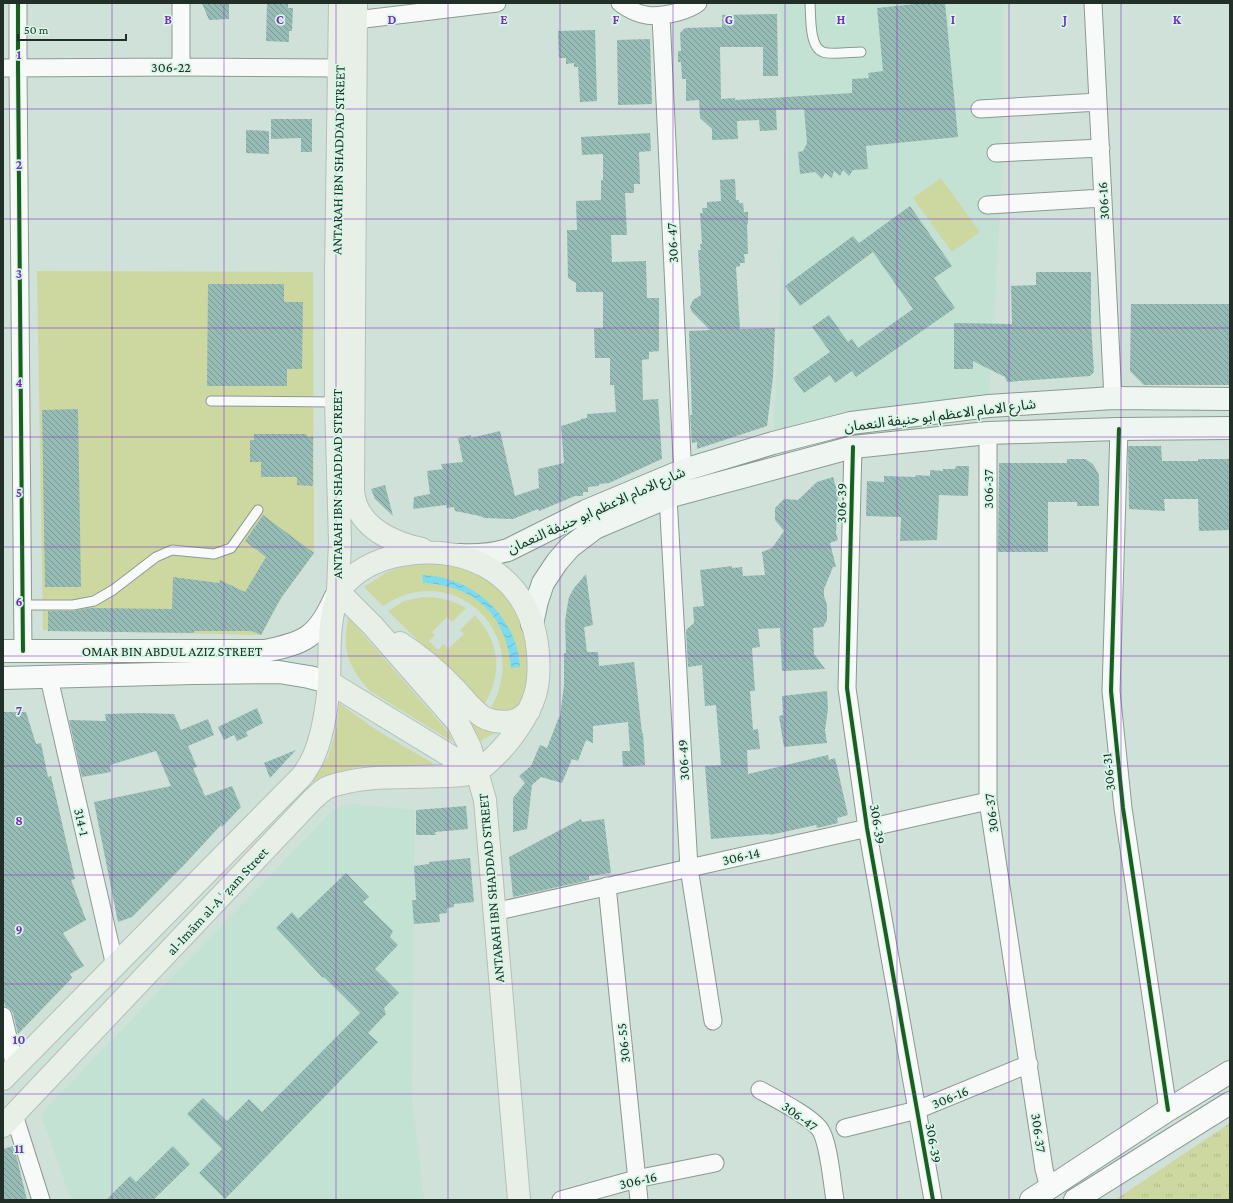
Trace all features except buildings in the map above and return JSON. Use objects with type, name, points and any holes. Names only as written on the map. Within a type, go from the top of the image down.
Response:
[{"type":"main road","name":"ANTARAH IBN SHADDAD STREET","points":[[340,3],[336,272],[336,402],[340,542],[338,591],[373,626],[458,724],[470,747],[477,770],[485,800],[519,1200]]},
{"type":"main road","name":"ANTARAH IBN SHADDAD STREET","points":[[356,12],[353,491],[357,508],[364,519],[376,529],[399,543],[435,551]]},
{"type":"main road","name":"شارع الامام الاعظم ابو حنيفة النعمان","points":[[459,555],[479,556],[508,550],[586,511],[684,470],[773,443],[851,423],[989,406],[1113,398],[1230,399]]},
{"type":"main road","name":"شارع الامام الاعظم ابو حنيفة النعمان","points":[[532,624],[543,582],[570,547],[595,528],[668,497],[853,447],[988,433],[1119,429],[1230,428]]},
{"type":"main road","points":[[329,682],[460,762],[477,770],[495,756],[509,740],[529,711],[535,695],[539,668],[537,637],[529,614],[517,594],[501,576],[481,563],[459,555],[435,551],[412,553],[385,558],[365,567],[338,591]]},
{"type":"main road","name":"al-Imām al-Aʿẓam Street","points":[[9,1073],[302,776],[311,763],[316,751],[323,722],[329,682],[330,633],[333,610],[338,591]]},
{"type":"main road","points":[[373,626],[411,650],[441,674],[483,717],[501,721],[515,720],[529,711]]},
{"type":"main road","name":"al-Imām al-Aʿẓam Street","points":[[8,1120],[313,799],[325,789],[361,779],[453,776],[477,770]]},
{"type":"street","points":[[13,651],[23,605],[10,68],[18,3]]},
{"type":"street","points":[[181,3],[181,67]]},
{"type":"street","points":[[356,12],[497,3]]},
{"type":"street","points":[[620,3],[628,9],[640,14],[662,16],[692,8],[698,3]]},
{"type":"street","name":"306-16","points":[[1093,3],[1113,398]]},
{"type":"street","name":"306-47","points":[[662,16],[682,458],[684,470]]},
{"type":"street","name":"306-22","points":[[10,68],[339,68]]},
{"type":"street","points":[[980,109],[1098,102]]},
{"type":"street","points":[[996,153],[1101,148]]},
{"type":"street","points":[[987,205],[1103,198]]},
{"type":"street","name":"306-31","points":[[1119,429],[1111,690],[1123,808],[1168,1110]]},
{"type":"street","name":"306-37","points":[[988,433],[988,801],[1044,1169],[1049,1188]]},
{"type":"street","name":"306-39","points":[[853,447],[847,688],[867,828],[933,1200]]},
{"type":"street","name":"306-49","points":[[668,497],[689,868],[713,1021]]},
{"type":"street","name":"OMAR BIN ABDUL AZIZ STREET","points":[[13,651],[265,651],[289,646],[304,640],[316,630],[329,611],[338,591]]},
{"type":"street","name":"OMAR BIN ABDUL AZIZ STREET","points":[[3,678],[279,672],[329,682]]},
{"type":"street","name":"314-1","points":[[49,678],[115,966]]},
{"type":"street","name":"306-14","points":[[494,912],[988,801]]},
{"type":"street","name":"306-55","points":[[607,886],[639,1200]]},
{"type":"street","points":[[3,1016],[9,1073]]},
{"type":"street","name":"306-16","points":[[845,1128],[917,1110],[1029,1064]]},
{"type":"street","points":[[1031,1200],[1168,1110],[1230,1072]]},
{"type":"street","name":"306-47","points":[[760,1090],[805,1116],[820,1128],[826,1144],[835,1200]]},
{"type":"street","points":[[1075,1200],[1230,1103]]},
{"type":"street","points":[[8,1120],[40,1200]]},
{"type":"street","name":"306-16","points":[[561,1200],[636,1179],[715,1163]]},
{"type":"lane","points":[[810,3],[812,36],[814,44],[818,50],[824,53],[861,52]]},
{"type":"lane","points":[[211,400],[336,402]]},
{"type":"lane","points":[[23,605],[73,605],[94,601],[113,590],[156,557],[172,550],[214,554],[231,548],[258,510]]},
{"type":"shaded area","points":[[779,3],[1003,3],[1003,158],[989,406],[773,443],[789,135]]},
{"type":"shaded area","points":[[350,804],[415,810],[412,1098],[424,1200],[71,1200],[41,1114],[334,809]]},
{"type":"green space","points":[[941,178],[980,232],[952,252],[913,198]]},
{"type":"green space","points":[[37,271],[313,272],[314,553],[281,598],[261,635],[43,630]]},
{"type":"green space","points":[[432,561],[470,568],[497,584],[512,599],[532,646],[528,698],[510,716],[490,709],[501,681],[502,655],[494,631],[480,612],[460,598],[436,591],[410,594],[383,606],[364,587],[387,572],[409,564]]},
{"type":"green space","points":[[423,597],[445,600],[466,608],[452,622],[447,617],[432,632],[435,635],[429,641],[438,650],[444,644],[448,649],[464,634],[460,630],[475,615],[490,636],[496,658],[496,670],[490,693],[484,705],[388,611],[404,601]]},
{"type":"green space","points":[[348,617],[450,734],[453,742],[370,691],[354,670],[347,653],[346,639]]},
{"type":"green space","points":[[413,660],[501,730],[480,741],[474,729]]},
{"type":"green space","points":[[339,703],[378,731],[431,762],[434,766],[426,769],[362,766],[338,772],[314,783],[311,780],[328,757],[337,727]]},
{"type":"green space","points":[[1230,1123],[1230,1200],[1115,1200]]},
{"type":"water","points":[[422,575],[440,577],[458,583],[474,591],[489,602],[501,616],[510,631],[517,648],[520,667],[511,668],[503,633],[495,619],[485,607],[473,597],[458,590],[442,585],[423,583]]},
{"type":"cycle path","points":[[18,3],[23,651]]},
{"type":"cycle path","points":[[1119,429],[1111,691],[1123,808],[1168,1110]]},
{"type":"cycle path","points":[[853,447],[847,688],[867,828],[933,1200]]}]
